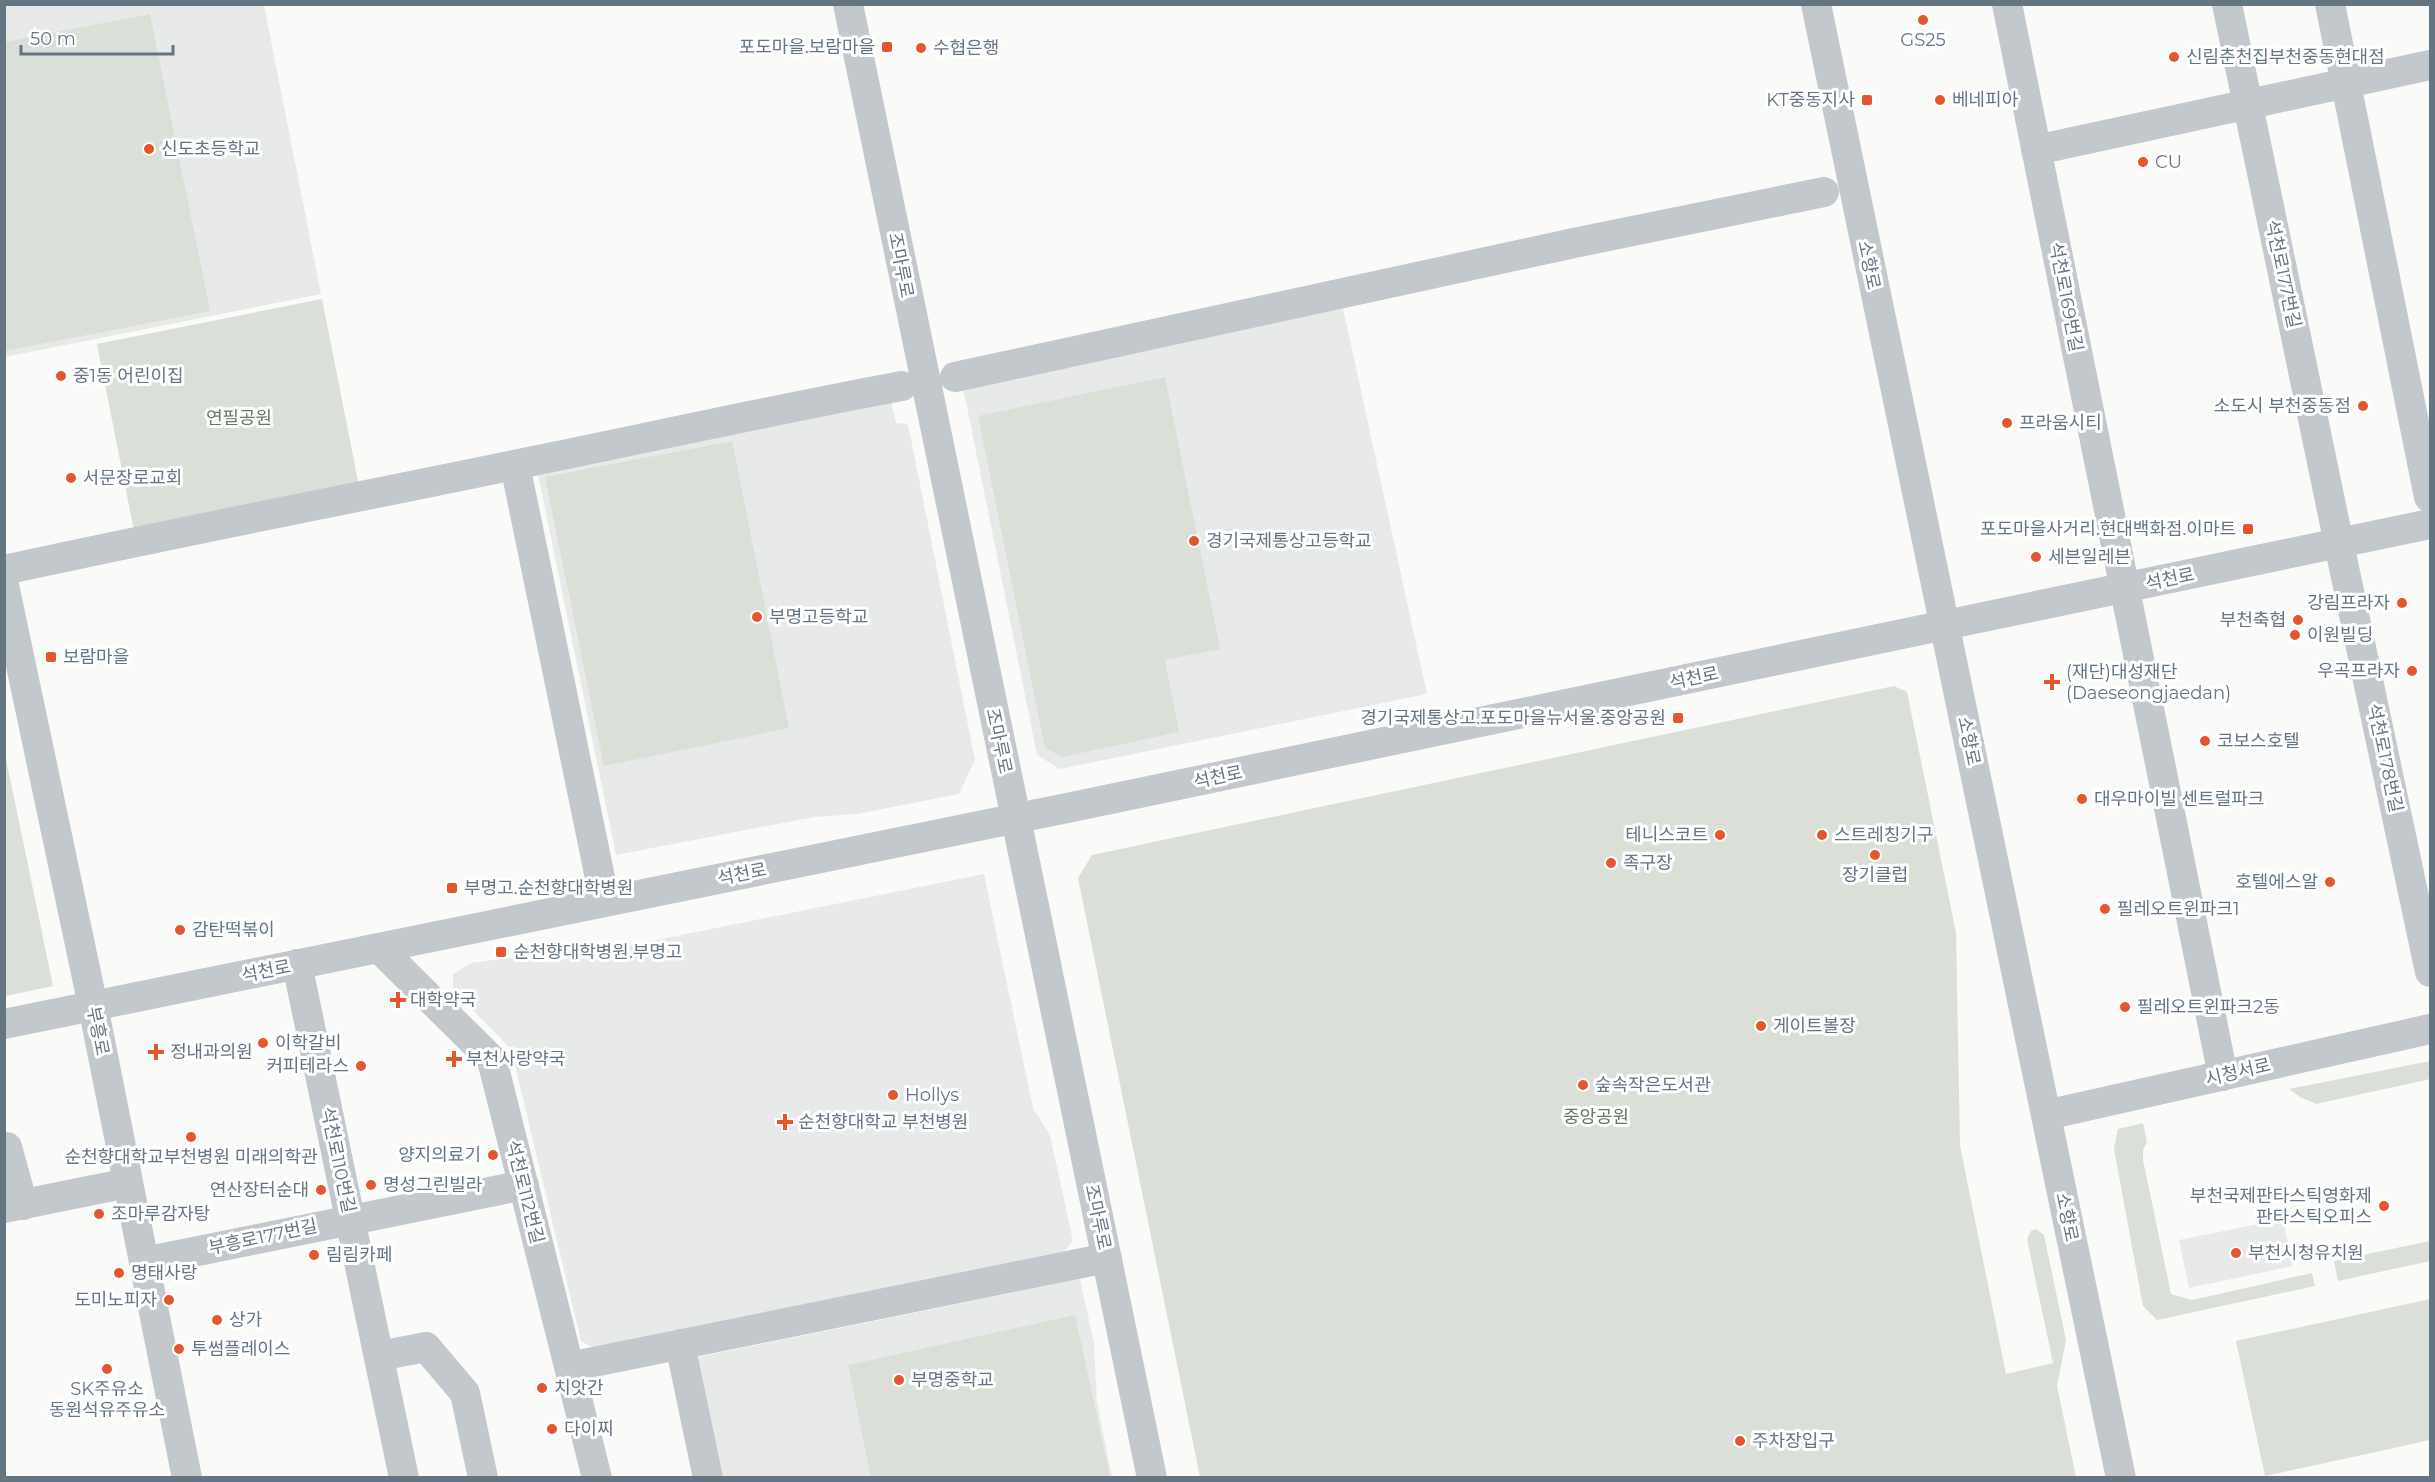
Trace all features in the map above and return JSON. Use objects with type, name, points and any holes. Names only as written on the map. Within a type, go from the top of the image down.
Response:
[{"type":"street","name":"조마루로","points":[[848,4],[1014,819],[1152,1478]]},
{"type":"street","name":"소향로","points":[[1816,4],[2121,1478]]},
{"type":"street","name":"석천로169번길","points":[[2007,4],[2223,1076]]},
{"type":"street","name":"석천로177번길","points":[[2227,4],[2339,544]]},
{"type":"street","points":[[2330,4],[2430,511]]},
{"type":"street","points":[[2036,150],[2430,65]]},
{"type":"street","points":[[955,376],[1574,243],[1824,192]]},
{"type":"street","points":[[4,570],[782,408],[902,386]]},
{"type":"street","points":[[515,465],[605,902]]},
{"type":"street","name":"석천로","points":[[4,1024],[1014,819],[2339,544],[2430,511]]},
{"type":"street","name":"석천로178번길","points":[[2339,544],[2430,972]]},
{"type":"street","name":"부흥로","points":[[4,585],[93,1006],[187,1478]]},
{"type":"street","name":"석천로112번길","points":[[379,948],[492,1060],[597,1478]]},
{"type":"street","name":"석천로110번길","points":[[297,964],[404,1478]]},
{"type":"street","name":"시청서로","points":[[2046,1115],[2430,1029]]},
{"type":"street","points":[[4,1147],[7,1147],[14,1206],[128,1183]]},
{"type":"street","name":"부흥로177번길","points":[[144,1262],[524,1185]]},
{"type":"street","points":[[569,1367],[1107,1258]]},
{"type":"street","points":[[680,1344],[708,1478]]},
{"type":"street","points":[[379,1356],[426,1347],[465,1393],[483,1478]]},
{"type":"shaded area","name":"신도초등학교","points":[[5,5],[264,5],[321,294],[5,357]]},
{"type":"shaded area","name":"경기국제통상고등학교","points":[[1343,308],[1427,694],[1060,769],[1037,755],[963,387]]},
{"type":"shaded area","name":"부명고등학교","points":[[891,401],[896,423],[908,424],[975,760],[959,794],[857,814],[814,817],[616,855],[538,474]]},
{"type":"shaded area","name":"순천향대학교 부천병원","points":[[984,874],[1033,1108],[1050,1135],[1073,1241],[1059,1258],[598,1351],[581,1341],[511,1049],[453,990],[453,974],[471,963],[507,958],[547,962]]},
{"type":"shaded area","name":"부천시청유치원","points":[[2283,1219],[2293,1266],[2189,1288],[2179,1240]]},
{"type":"shaded area","name":"부명중학교","points":[[1080,1279],[1094,1343],[1097,1402],[1112,1477],[723,1477],[698,1357]]},
{"type":"green space","points":[[150,14],[210,311],[5,351],[5,42]]},
{"type":"green space","name":"연필공원","points":[[322,299],[361,496],[136,541],[97,344]]},
{"type":"green space","points":[[1165,377],[1220,649],[1165,660],[1179,732],[1062,757],[1045,748],[978,416]]},
{"type":"green space","points":[[732,441],[789,728],[604,766],[545,477]]},
{"type":"green space","name":"중앙공원","points":[[1894,686],[1907,692],[1956,933],[1960,1146],[2006,1374],[2053,1363],[2027,1239],[2031,1231],[2036,1229],[2044,1235],[2066,1340],[2057,1386],[2076,1477],[1200,1477],[1078,878],[1092,855]]},
{"type":"green space","points":[[5,754],[53,986],[4,996]]},
{"type":"green space","points":[[2430,1061],[2430,1079],[2316,1104],[2289,1089]]},
{"type":"green space","points":[[2143,1123],[2147,1142],[2143,1150],[2143,1160],[2171,1294],[2192,1300],[2312,1273],[2315,1286],[2157,1320],[2143,1306],[2114,1149],[2118,1129]]},
{"type":"green space","points":[[2430,1241],[2430,1261],[2338,1281],[2334,1261]]},
{"type":"green space","points":[[2430,1299],[2430,1440],[2265,1476],[2236,1341]]},
{"type":"green space","points":[[1075,1315],[1110,1477],[871,1477],[848,1365]]},
{"type":"place","name":"GS25","points":[[1923,20]]},
{"type":"place","name":"포도마을.보람마을","points":[[887,47]]},
{"type":"place","name":"수협은행","points":[[921,48]]},
{"type":"place","name":"신림춘천집부천중동현대점","points":[[2174,57]]},
{"type":"place","name":"KT중동지사","points":[[1867,100]]},
{"type":"place","name":"베네피아","points":[[1940,100]]},
{"type":"place","name":"신도초등학교","points":[[149,149]]},
{"type":"place","name":"CU","points":[[2143,162]]},
{"type":"place","name":"중1동 어린이집","points":[[61,376]]},
{"type":"place","name":"소도시 부천중동점","points":[[2363,406]]},
{"type":"place","name":"프라움시티","points":[[2007,423]]},
{"type":"place","name":"서문장로교회","points":[[71,478]]},
{"type":"place","name":"포도마을사거리.현대백화점.이마트","points":[[2248,529]]},
{"type":"place","name":"경기국제통상고등학교","points":[[1194,541]]},
{"type":"place","name":"세븐일레븐","points":[[2036,557]]},
{"type":"place","name":"강림프라자","points":[[2402,603]]},
{"type":"place","name":"부명고등학교","points":[[757,617]]},
{"type":"place","name":"부천축협","points":[[2298,620]]},
{"type":"place","name":"이원빌딩","points":[[2295,635]]},
{"type":"place","name":"보람마을","points":[[51,657]]},
{"type":"place","name":"우곡프라자","points":[[2412,671]]},
{"type":"place","name":"(재단)대성재단 (Daeseongjaedan)","points":[[2052,682]]},
{"type":"place","name":"경기국제통상고.포도마을뉴서울.중앙공원","points":[[1678,718]]},
{"type":"place","name":"코보스호텔","points":[[2205,741]]},
{"type":"place","name":"대우마이빌 센트럴파크","points":[[2082,799]]},
{"type":"place","name":"테니스코트","points":[[1720,835]]},
{"type":"place","name":"스트레칭기구","points":[[1822,835]]},
{"type":"place","name":"장기클럽","points":[[1875,855]]},
{"type":"place","name":"족구장","points":[[1611,863]]},
{"type":"place","name":"호텔에스알","points":[[2330,882]]},
{"type":"place","name":"부명고.순천향대학병원","points":[[452,888]]},
{"type":"place","name":"필레오트윈파크1","points":[[2105,909]]},
{"type":"place","name":"감탄떡볶이","points":[[180,930]]},
{"type":"place","name":"순천향대학병원.부명고","points":[[501,952]]},
{"type":"place","name":"대학약국","points":[[398,1000]]},
{"type":"place","name":"필레오트윈파크2동","points":[[2125,1007]]},
{"type":"place","name":"게이트볼장","points":[[1761,1026]]},
{"type":"place","name":"이학갈비","points":[[263,1043]]},
{"type":"place","name":"정내과의원","points":[[156,1052]]},
{"type":"place","name":"부천사랑약국","points":[[454,1059]]},
{"type":"place","name":"커피테라스","points":[[361,1066]]},
{"type":"place","name":"숲속작은도서관","points":[[1583,1085]]},
{"type":"place","name":"Hollys","points":[[893,1095]]},
{"type":"place","name":"순천향대학교 부천병원","points":[[785,1122]]},
{"type":"place","name":"순천향대학교부천병원 미래의학관","points":[[191,1137]]},
{"type":"place","name":"양지의료기","points":[[493,1155]]},
{"type":"place","name":"명성그린빌라","points":[[371,1185]]},
{"type":"place","name":"연산장터순대","points":[[321,1190]]},
{"type":"place","name":"부천국제판타스틱영화제 판타스틱오피스","points":[[2384,1206]]},
{"type":"place","name":"조마루감자탕","points":[[99,1214]]},
{"type":"place","name":"부천시청유치원","points":[[2236,1253]]},
{"type":"place","name":"림림카페","points":[[314,1255]]},
{"type":"place","name":"명태사랑","points":[[119,1273]]},
{"type":"place","name":"도미노피자","points":[[169,1300]]},
{"type":"place","name":"상가","points":[[217,1320]]},
{"type":"place","name":"투썸플레이스","points":[[179,1349]]},
{"type":"place","name":"SK주유소 동원석유주유소","points":[[107,1369]]},
{"type":"place","name":"부명중학교","points":[[899,1380]]},
{"type":"place","name":"치앗간","points":[[542,1388]]},
{"type":"place","name":"다이찌","points":[[552,1429]]},
{"type":"place","name":"주차장입구","points":[[1740,1441]]}]
